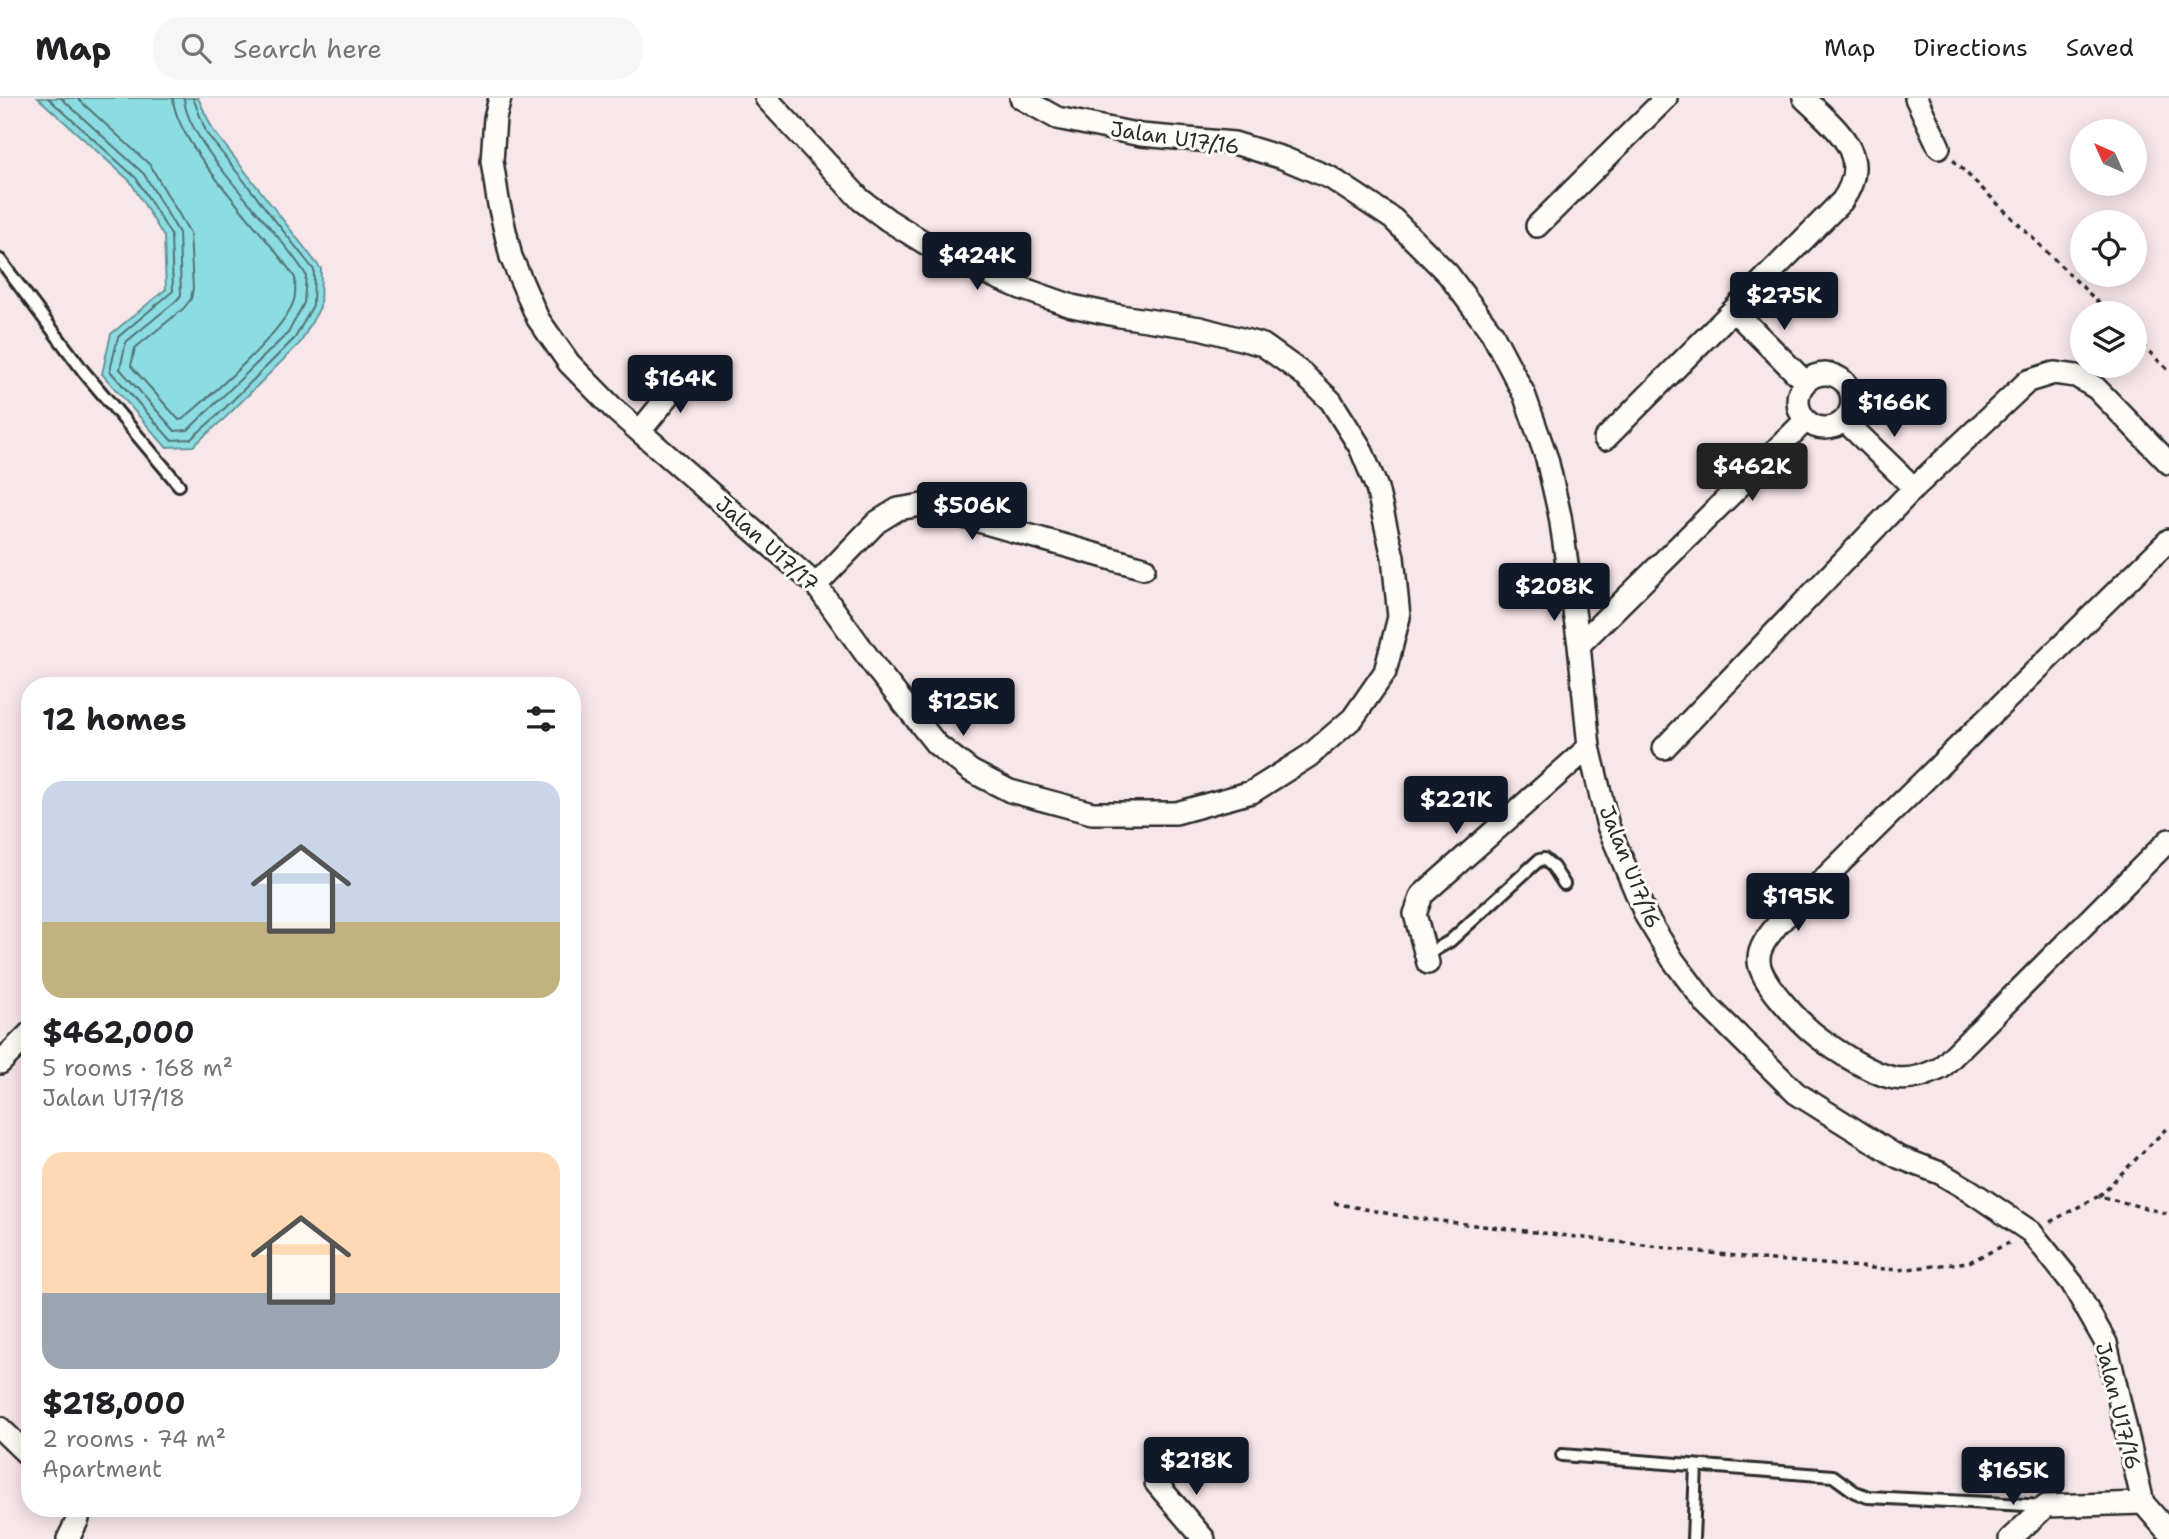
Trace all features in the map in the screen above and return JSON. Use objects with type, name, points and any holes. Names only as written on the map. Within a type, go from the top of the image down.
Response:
[{"type":"street","name":"Jalan U17/17","points":[[500,98],[495,118],[492,161],[498,200],[511,257],[538,319],[569,363],[615,410],[816,585],[878,671],[936,744],[971,771],[1010,791],[1092,813],[1176,814],[1252,792],[1309,756],[1353,718],[1385,673],[1399,617],[1393,557],[1377,488],[1360,447],[1331,401],[1302,373],[1263,345],[1200,328],[1072,306],[946,256],[860,200],[766,98]]},
{"type":"street","name":"Jalan U17/16","points":[[1021,98],[1057,118],[1141,135],[1234,143],[1283,158],[1331,178],[1393,219],[1448,274],[1492,333],[1524,394],[1547,459],[1560,516],[1579,645],[1589,747],[1608,826],[1646,916],[1673,960],[1707,1005],[1796,1093],[1898,1157],[1940,1173],[1969,1190],[2031,1233],[2071,1283],[2106,1343],[2143,1503],[2169,1533]]},
{"type":"street","points":[[1537,226],[1666,98]]},
{"type":"street","points":[[1605,439],[1842,201],[1852,187],[1855,169],[1853,152],[1842,136],[1804,98]]},
{"type":"street","points":[[1916,98],[1939,146]]},
{"type":"street","points":[[1734,311],[1805,382]]},
{"type":"street","points":[[640,431],[688,372]]},
{"type":"street","points":[[1664,748],[1914,488],[2028,381],[2054,373],[2076,376],[2096,388],[2169,463]]},
{"type":"street","points":[[1822,374],[1840,378],[1851,394],[1850,413],[1837,426],[1821,429],[1805,421],[1797,406],[1800,389],[1805,382],[1822,374]]},
{"type":"street","points":[[1844,420],[1914,488]]},
{"type":"street","points":[[1579,645],[1805,421]]},
{"type":"street","points":[[816,585],[877,522],[898,509],[922,505],[1144,568]]},
{"type":"street","points":[[2169,540],[1778,924],[1763,943],[1759,962],[1768,986],[1817,1037],[1871,1069],[1895,1078],[1920,1078],[1941,1068],[2169,840]]},
{"type":"street","points":[[1427,959],[1415,914],[1422,895],[1589,747]]},
{"type":"street","points":[[0,1063],[21,1042]]},
{"type":"street","points":[[0,1427],[21,1448]]},
{"type":"street","points":[[1156,1483],[1204,1539]]},
{"type":"street","points":[[2010,1539],[2046,1506],[2143,1503]]},
{"type":"street","points":[[68,1539],[77,1517]]},
{"type":"lane","points":[[0,260],[84,372],[179,485]]},
{"type":"lane","points":[[1427,959],[1539,860],[1549,862],[1563,884]]},
{"type":"lane","points":[[1562,1455],[1833,1476],[1855,1492],[1868,1497],[2046,1506]]},
{"type":"lane","points":[[1693,1539],[1696,1466]]},
{"type":"path","points":[[1939,146],[2097,301]]},
{"type":"path","points":[[2147,350],[2169,371]]},
{"type":"path","points":[[1334,1203],[1406,1217],[1761,1259],[1898,1270],[1969,1262],[2031,1233],[2099,1196],[2169,1126]]},
{"type":"path","points":[[2099,1196],[2169,1214]]},
{"type":"water","points":[[38,98],[198,98],[213,130],[321,269],[320,307],[301,342],[193,446],[166,447],[102,374],[111,334],[166,289],[164,237],[130,181]]}]
